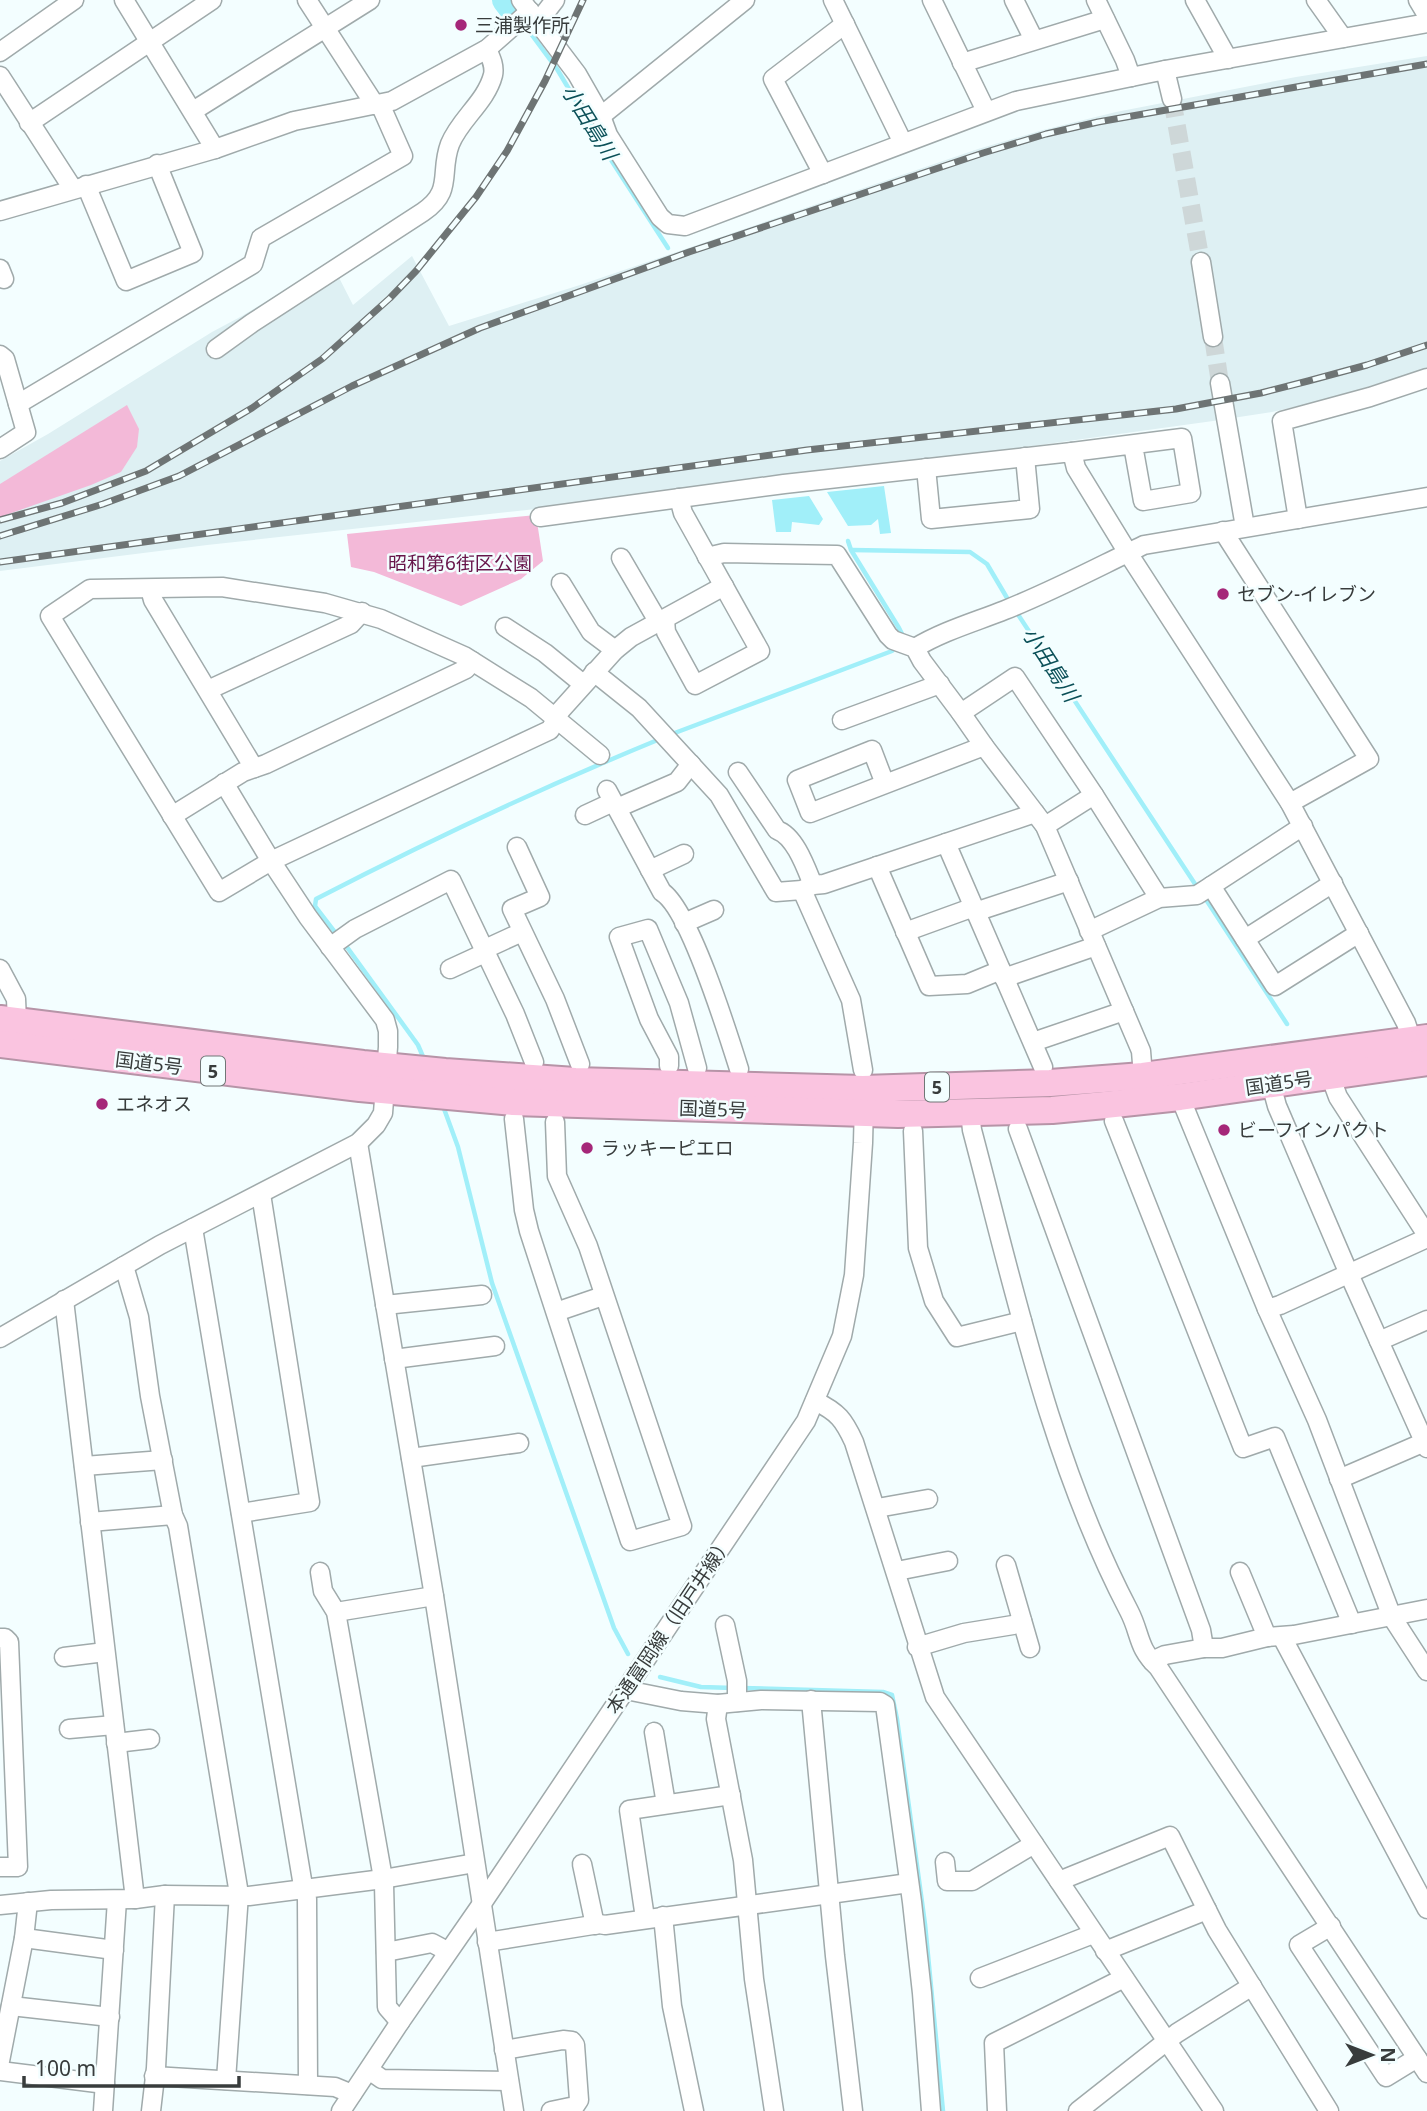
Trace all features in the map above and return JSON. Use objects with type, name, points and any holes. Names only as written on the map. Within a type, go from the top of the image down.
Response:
[{"type":"highway","name":"国道5号","points":[[9,1020],[385,1079],[426,1094],[449,1084],[575,1082],[863,1090],[1050,1083],[1326,1064],[1421,1051]]},
{"type":"highway","name":"国道5号","points":[[0,1044],[385,1079],[415,1069],[449,1084]]},
{"type":"highway","name":"国道5号","points":[[863,1090],[970,1112],[1052,1110],[1180,1097],[1271,1084],[1326,1064]]},
{"type":"street","points":[[0,52],[74,0]]},
{"type":"street","points":[[124,0],[215,149]]},
{"type":"street","points":[[30,123],[212,0]]},
{"type":"street","points":[[18,404],[253,264],[261,238],[403,156],[378,104],[307,0]]},
{"type":"street","points":[[193,111],[370,0]]},
{"type":"street","points":[[0,211],[215,149],[294,121],[392,100],[488,49],[526,15],[555,0]]},
{"type":"street","points":[[601,116],[745,0]]},
{"type":"street","points":[[833,0],[903,143]]},
{"type":"street","points":[[932,0],[986,111]]},
{"type":"street","points":[[1014,0],[1034,40]]},
{"type":"street","points":[[1096,0],[1131,77]]},
{"type":"street","points":[[1195,0],[1228,59]]},
{"type":"street","points":[[1316,0],[1343,38]]},
{"type":"street","points":[[1418,0],[1427,15]]},
{"type":"street","points":[[526,15],[577,74],[601,116],[608,135],[660,216],[673,225],[685,226],[1029,97],[1427,23]]},
{"type":"street","points":[[962,64],[1105,19]]},
{"type":"street","points":[[823,174],[773,79],[845,24]]},
{"type":"street","points":[[216,349],[424,212],[438,199],[444,186],[447,157],[452,141],[484,95],[493,76],[494,68],[488,49]]},
{"type":"street","points":[[1165,70],[1172,99]]},
{"type":"street","points":[[0,76],[30,123],[79,187],[126,281],[193,253],[157,164]]},
{"type":"street","points":[[1201,262],[1213,337]]},
{"type":"street","points":[[0,355],[5,359],[4,374],[18,404],[26,432],[0,449]]},
{"type":"street","points":[[1298,519],[1282,421],[1427,378]]},
{"type":"street","points":[[1220,383],[1245,527]]},
{"type":"street","points":[[540,517],[926,468],[1133,445]]},
{"type":"street","points":[[1072,452],[1076,468],[1128,553],[1290,803],[1421,1051]]},
{"type":"street","points":[[926,468],[931,519],[1030,509],[1025,457]]},
{"type":"street","points":[[904,644],[929,639],[1013,607],[1113,562],[1144,545],[1427,497]]},
{"type":"street","points":[[621,558],[662,622],[695,685],[760,651],[683,513],[679,498]]},
{"type":"street","points":[[1223,531],[1369,759],[1290,803]]},
{"type":"street","points":[[707,557],[724,553],[837,555],[904,644],[940,684],[1040,820],[1069,881],[1141,1052],[1143,1076]]},
{"type":"street","points":[[561,583],[591,632],[615,650]]},
{"type":"street","points":[[600,755],[555,719],[531,698],[472,661],[422,636],[362,612],[302,598],[222,587],[89,589],[50,616],[219,892],[271,861],[550,730],[555,719],[615,650],[631,637],[724,586]]},
{"type":"street","points":[[149,589],[153,600],[254,768]]},
{"type":"street","points":[[208,690],[351,624],[362,612]]},
{"type":"street","points":[[505,627],[639,708],[719,795],[776,892],[824,884],[946,843],[1040,820],[1094,794]]},
{"type":"street","points":[[172,816],[224,783],[466,669],[472,661]]},
{"type":"street","points":[[961,713],[1015,677],[1094,794],[1159,898]]},
{"type":"street","points":[[842,720],[940,684]]},
{"type":"street","points":[[884,784],[872,750],[797,780],[810,813],[984,746]]},
{"type":"street","points":[[585,815],[612,800],[677,782],[691,764]]},
{"type":"street","name":"本通富岡線（旧戸井線）","points":[[341,2111],[806,1421],[842,1336],[853,1275],[863,1090],[851,1000],[807,887],[801,856],[783,831],[777,830],[738,772]]},
{"type":"street","points":[[0,1339],[193,1228],[358,1143],[376,1125],[383,1113],[388,1031],[385,1020],[337,941],[271,861],[224,783]]},
{"type":"street","points":[[612,800],[698,951],[740,1069]]},
{"type":"street","points":[[877,866],[929,986],[967,984],[1002,974],[1092,939],[1159,898],[1196,895],[1303,826]]},
{"type":"street","points":[[946,843],[1043,1067]]},
{"type":"street","points":[[517,847],[540,897],[512,909],[555,999],[580,1065]]},
{"type":"street","points":[[650,870],[684,854]]},
{"type":"street","points":[[337,941],[451,880],[486,951],[534,1062]]},
{"type":"street","points":[[905,932],[1069,881]]},
{"type":"street","points":[[1245,939],[1333,883]]},
{"type":"street","points":[[1211,886],[1275,986],[1359,933]]},
{"type":"street","points":[[684,923],[715,910]]},
{"type":"street","points":[[669,1066],[669,1057],[649,1019],[619,937],[649,929],[679,1003],[697,1068]]},
{"type":"street","points":[[450,969],[523,932]]},
{"type":"street","points":[[0,969],[16,999],[9,1020]]},
{"type":"street","points":[[1033,1042],[1124,1011]]},
{"type":"street","points":[[1268,1309],[1427,1236],[1338,1097],[1326,1064]]},
{"type":"street","points":[[1271,1084],[1349,1274],[1426,1444],[1339,1479]]},
{"type":"street","points":[[1180,1097],[1317,1420],[1392,1617],[1427,1671]]},
{"type":"street","points":[[970,1112],[972,1130],[1032,1360],[1064,1457],[1111,1577],[1131,1615],[1145,1654],[1158,1667],[1427,2073]]},
{"type":"street","points":[[514,1119],[524,1210],[529,1231],[630,1541],[682,1526],[587,1246],[557,1176],[555,1122]]},
{"type":"street","points":[[1114,1121],[1243,1448],[1275,1437],[1352,1624]]},
{"type":"street","points":[[1018,1129],[1201,1630],[1204,1648]]},
{"type":"street","points":[[913,1131],[918,1248],[934,1301],[957,1337],[1022,1321]]},
{"type":"street","points":[[358,1143],[434,1596],[513,2111]]},
{"type":"street","points":[[242,1513],[310,1502],[261,1194]]},
{"type":"street","points":[[193,1228],[307,1899],[308,2085]]},
{"type":"street","points":[[124,1266],[139,1317],[150,1396],[173,1515],[178,1526],[239,1895],[226,2080]]},
{"type":"street","points":[[385,1305],[482,1295]]},
{"type":"street","points":[[556,1312],[603,1296]]},
{"type":"street","points":[[65,1300],[115,1734],[126,1899],[114,1950],[103,2111]]},
{"type":"street","points":[[1379,1340],[1427,1320]]},
{"type":"street","points":[[394,1359],[495,1346]]},
{"type":"street","points":[[816,1401],[830,1408],[845,1422],[854,1442],[934,1697],[1167,2041],[1210,2110]]},
{"type":"street","points":[[411,1458],[519,1443]]},
{"type":"street","points":[[84,1466],[163,1460]]},
{"type":"street","points":[[883,1507],[928,1499]]},
{"type":"street","points":[[90,1522],[173,1515]]},
{"type":"street","points":[[902,1570],[948,1561]]},
{"type":"street","points":[[1006,1565],[1030,1648]]},
{"type":"street","points":[[320,1572],[323,1591],[336,1612],[383,1879],[387,2007],[400,2022]]},
{"type":"street","points":[[1240,1572],[1427,1909]]},
{"type":"street","points":[[336,1612],[434,1596]]},
{"type":"street","points":[[1152,1661],[1165,1655],[1427,1609]]},
{"type":"street","points":[[917,1647],[964,1633],[1022,1621]]},
{"type":"street","points":[[725,1625],[737,1694]]},
{"type":"street","points":[[0,1638],[9,1642],[18,1867],[0,1867]]},
{"type":"street","points":[[65,1657],[106,1652]]},
{"type":"street","points":[[626,1690],[681,1701],[718,1704],[737,1694],[761,1700],[886,1704],[922,1993],[931,2111]]},
{"type":"street","points":[[811,1700],[853,2111]]},
{"type":"street","points":[[718,1704],[716,1719],[743,1860],[754,1979],[774,2111]]},
{"type":"street","points":[[69,1729],[150,1739]]},
{"type":"street","points":[[654,1732],[666,1804]]},
{"type":"street","points":[[694,2111],[629,1810],[731,1794]]},
{"type":"street","points":[[1059,1881],[1170,1836],[1217,1930],[1329,2111]]},
{"type":"street","points":[[945,1862],[947,1881],[972,1881],[1034,1844]]},
{"type":"street","points":[[0,1905],[165,1895],[249,1896],[383,1879],[475,1863]]},
{"type":"street","points":[[582,1864],[595,1925]]},
{"type":"street","points":[[486,1942],[909,1882]]},
{"type":"street","points":[[151,2111],[165,1895]]},
{"type":"street","points":[[0,2061],[24,1938],[28,1902]]},
{"type":"street","points":[[1105,1951],[1207,1910]]},
{"type":"street","points":[[1331,1926],[1299,1945],[1386,2077],[1417,2057]]},
{"type":"street","points":[[981,1978],[1093,1934]]},
{"type":"street","points":[[24,1938],[114,1950]]},
{"type":"street","points":[[386,1952],[432,1943],[447,1951]]},
{"type":"street","points":[[997,2111],[994,2043],[1124,1978]]},
{"type":"street","points":[[1083,2109],[1177,2033],[1252,1986]]},
{"type":"street","points":[[11,2006],[110,2017]]},
{"type":"street","points":[[504,2050],[563,2040],[575,2045],[579,2100],[575,2106],[551,2111]]},
{"type":"street","points":[[369,2070],[382,2079],[509,2081]]},
{"type":"street","points":[[0,2071],[105,2084]]},
{"type":"street","points":[[154,2076],[335,2087],[352,2094]]},
{"type":"shaded area","points":[[1427,56],[1427,368],[1329,399],[1272,412],[1213,421],[527,510],[0,571],[0,461],[331,262],[353,305],[412,256],[449,326],[580,285],[978,149],[1043,130],[1116,112],[1296,77]]},
{"type":"green space","points":[[127,405],[139,429],[137,447],[121,472],[0,517],[0,484]]},
{"type":"green space","name":"昭和第6街区公園","points":[[536,515],[543,561],[521,579],[461,606],[374,572],[351,567],[347,534]]},
{"type":"water","points":[[884,486],[891,533],[880,534],[878,519],[871,525],[848,526],[827,492]]},
{"type":"water","points":[[809,496],[823,519],[819,525],[792,522],[791,532],[776,532],[772,500]]},
{"type":"waterway","name":"小田島川","points":[[505,0],[515,13]]},
{"type":"waterway","name":"小田島川","points":[[523,23],[557,69],[668,248]]},
{"type":"waterway","points":[[848,541],[899,628],[901,637]]},
{"type":"waterway","name":"小田島川","points":[[852,550],[970,552],[987,564],[1010,603]]},
{"type":"waterway","name":"小田島川","points":[[1015,610],[1197,887]]},
{"type":"waterway","points":[[672,734],[892,651],[896,645]]},
{"type":"waterway","points":[[338,936],[315,906],[316,899],[486,815],[660,739]]},
{"type":"waterway","name":"小田島川","points":[[1205,898],[1287,1024]]},
{"type":"waterway","points":[[344,943],[418,1045],[424,1059]]},
{"type":"waterway","points":[[443,1106],[458,1147],[492,1283],[614,1628],[628,1654]]},
{"type":"waterway","points":[[660,1677],[701,1687],[734,1688]]},
{"type":"waterway","points":[[742,1688],[883,1692],[892,1695],[925,1924],[943,2111]]},
{"type":"tunnel","points":[[1172,99],[1201,262]]},
{"type":"tunnel","points":[[1213,337],[1220,383]]},
{"type":"railway","points":[[0,520],[62,503],[146,471],[252,408],[322,359],[416,271],[476,197],[507,151],[545,81],[583,0]]},
{"type":"railway","points":[[0,536],[103,504],[179,476],[352,386],[480,328],[689,252],[983,153],[1098,122],[1427,64]]},
{"type":"railway","points":[[0,562],[807,450],[1176,409],[1261,393],[1367,365],[1427,345]]},
{"type":"place","name":"三浦製作所","points":[[461,25]]},
{"type":"place","name":"セブン-イレブン","points":[[1223,594]]},
{"type":"place","name":"エネオス","points":[[102,1104]]},
{"type":"place","name":"ビーフインパクト","points":[[1224,1130]]},
{"type":"place","name":"ラッキーピエロ","points":[[587,1148]]}]
